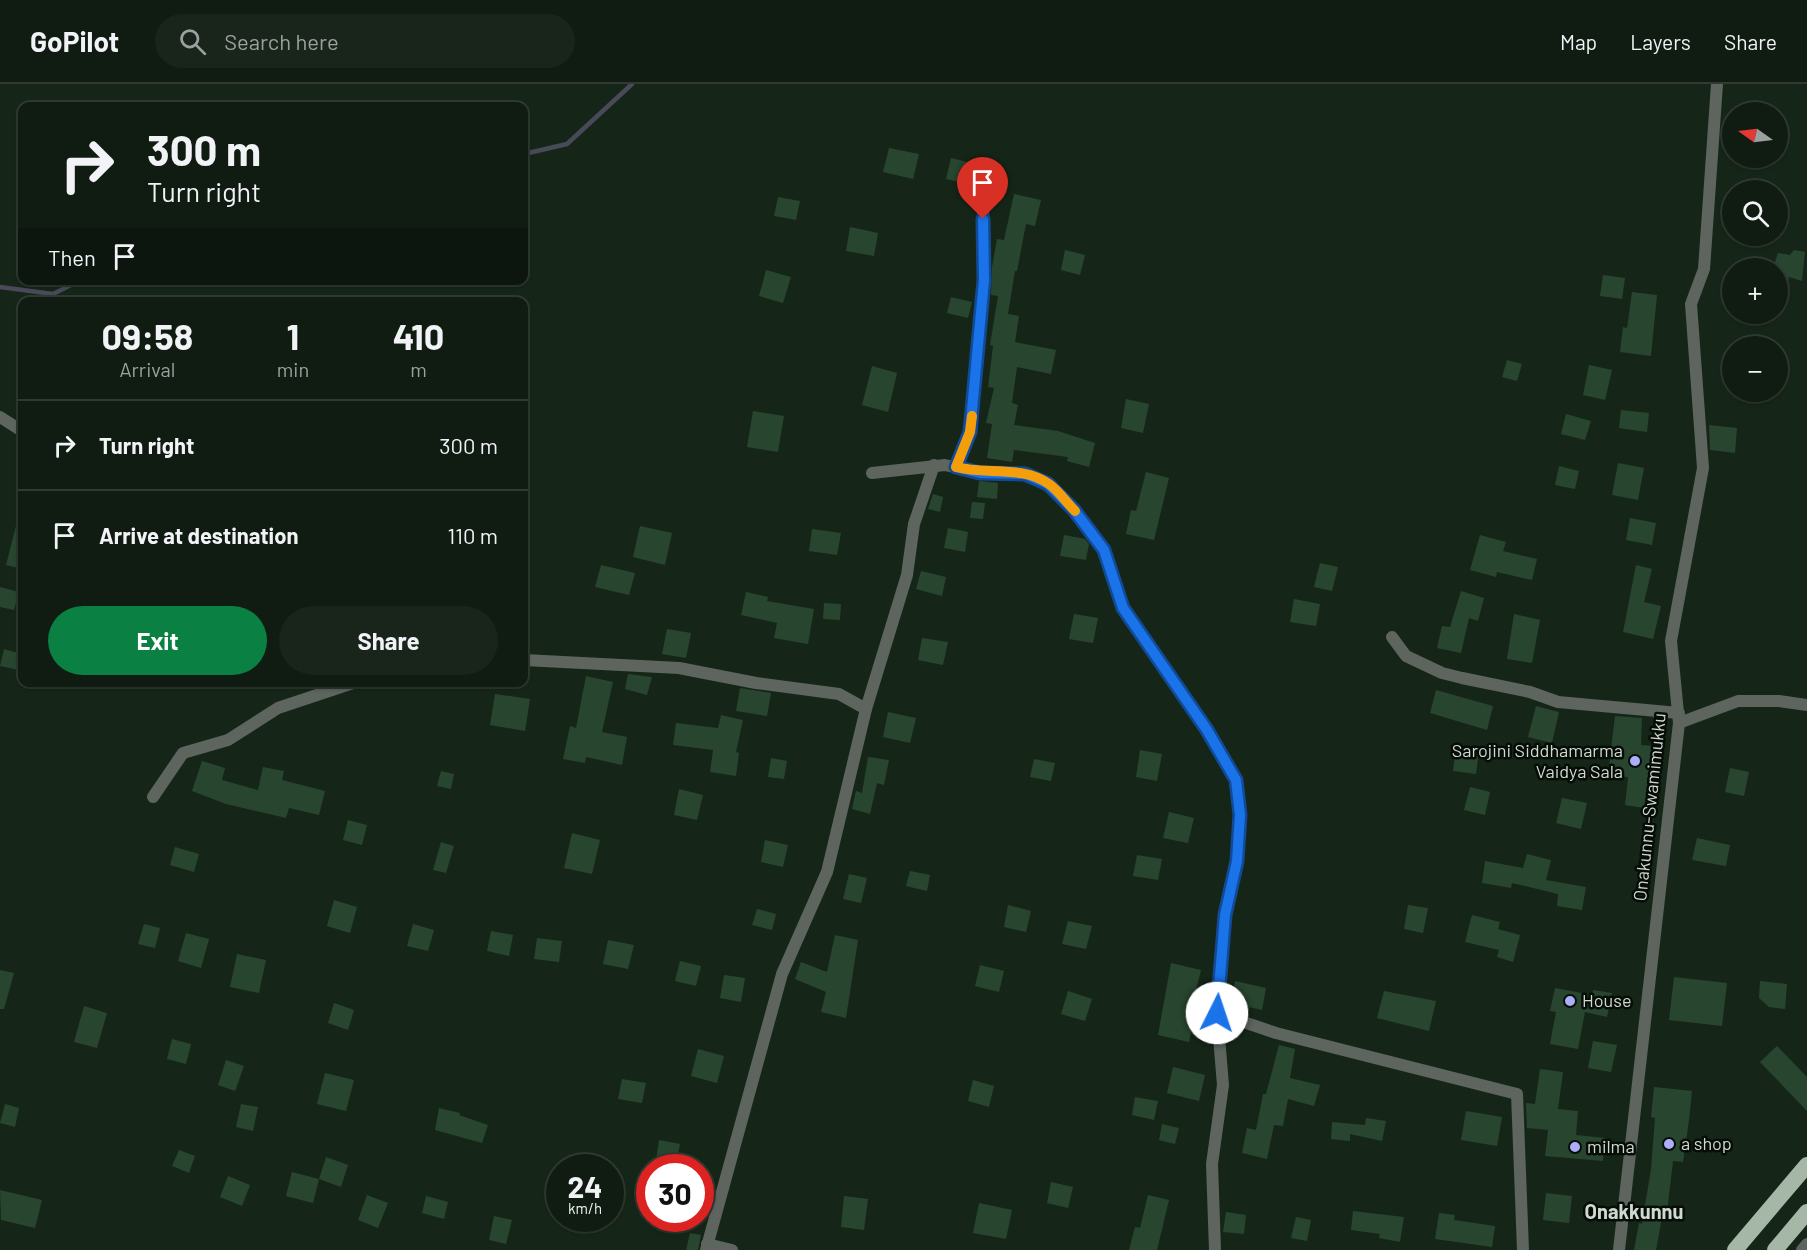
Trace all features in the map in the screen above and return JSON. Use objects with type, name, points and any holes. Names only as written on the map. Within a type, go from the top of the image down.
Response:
[{"type":"highway","points":[[1735,1250],[1807,1166]]},
{"type":"highway","points":[[1775,1250],[1807,1212]]},
{"type":"street","name":"Onakunnu-Swamimukku","points":[[1619,1250],[1679,718],[1671,640],[1703,468],[1691,304],[1704,269],[1717,84]]},
{"type":"street","points":[[956,467],[970,432],[977,366],[984,280],[983,198]]},
{"type":"street","points":[[0,417],[18,428]]},
{"type":"street","points":[[732,1250],[707,1247],[782,974],[827,872],[866,709],[907,575],[915,524],[934,465]]},
{"type":"street","points":[[872,473],[934,465],[980,473],[1025,474],[1048,484],[1074,510],[1104,550],[1123,608],[1207,730],[1236,780],[1240,815],[1237,861],[1225,915],[1217,1013],[1223,1085],[1212,1164],[1215,1250]]},
{"type":"street","points":[[1392,637],[1406,656],[1462,678],[1530,692],[1558,702],[1679,718],[1738,701],[1779,701],[1807,705]]},
{"type":"street","points":[[528,660],[679,668],[756,683],[839,694],[866,709]]},
{"type":"street","points":[[153,797],[183,753],[228,740],[278,708],[341,687]]},
{"type":"street","points":[[1217,1013],[1276,1033],[1517,1094],[1523,1250]]},
{"type":"street","points":[[1802,1250],[1807,1245]]},
{"type":"building","points":[[889,148],[919,154],[913,179],[883,172]]},
{"type":"building","points":[[951,158],[980,165],[975,186],[946,179]]},
{"type":"building","points":[[1014,194],[1041,200],[1035,226],[1026,224],[1017,271],[1015,271],[1008,314],[1019,316],[1015,342],[1056,350],[1051,374],[1017,367],[1012,403],[1018,405],[1014,425],[1058,431],[1095,443],[1089,467],[1067,461],[1068,457],[1014,450],[1012,462],[987,458],[992,424],[986,423],[994,388],[988,387],[993,346],[990,345],[998,296],[991,295],[992,267],[997,239],[1004,240]]},
{"type":"building","points":[[778,197],[800,201],[796,220],[774,216]]},
{"type":"building","points":[[850,227],[878,233],[874,256],[846,251]]},
{"type":"building","points":[[1065,250],[1085,255],[1080,275],[1061,270]]},
{"type":"building","points":[[1794,250],[1805,252],[1802,281],[1789,277],[1788,284],[1788,258],[1776,258],[1778,253],[1790,255]]},
{"type":"building","points":[[766,270],[791,277],[783,303],[759,296]]},
{"type":"building","points":[[1603,275],[1625,278],[1622,299],[1600,296]]},
{"type":"building","points":[[1632,292],[1657,295],[1651,356],[1620,352],[1623,327],[1627,328]]},
{"type":"building","points":[[951,297],[972,302],[968,318],[947,313]]},
{"type":"building","points":[[1507,360],[1522,364],[1517,381],[1502,377]]},
{"type":"building","points":[[1589,365],[1612,370],[1605,400],[1583,395]]},
{"type":"building","points":[[872,366],[897,373],[888,412],[862,405]]},
{"type":"building","points":[[1126,399],[1149,404],[1143,433],[1121,428]]},
{"type":"building","points":[[1621,410],[1649,413],[1647,432],[1619,428]]},
{"type":"building","points":[[753,411],[784,416],[778,452],[747,447]]},
{"type":"building","points":[[1566,414],[1591,421],[1585,440],[1561,434]]},
{"type":"building","points":[[1709,425],[1737,428],[1735,453],[1710,450]]},
{"type":"building","points":[[1618,463],[1644,468],[1638,500],[1612,495]]},
{"type":"building","points":[[1559,466],[1579,471],[1575,489],[1555,485]]},
{"type":"building","points":[[1146,472],[1169,478],[1154,540],[1126,534],[1131,510],[1136,511]]},
{"type":"building","points":[[979,481],[998,483],[997,499],[977,497]]},
{"type":"building","points":[[933,494],[943,497],[940,512],[928,509]]},
{"type":"building","points":[[972,502],[985,503],[983,519],[970,518]]},
{"type":"building","points":[[18,518],[18,568],[6,565]]},
{"type":"building","points":[[1630,518],[1656,523],[1652,545],[1626,540]]},
{"type":"building","points":[[640,526],[672,533],[665,565],[633,557]]},
{"type":"building","points":[[948,528],[968,532],[965,552],[944,548]]},
{"type":"building","points":[[812,529],[841,533],[837,555],[809,551]]},
{"type":"building","points":[[1064,535],[1085,539],[1089,544],[1086,560],[1060,556]]},
{"type":"building","points":[[1480,535],[1506,542],[1503,551],[1537,559],[1532,580],[1497,572],[1496,577],[1470,570]]},
{"type":"building","points":[[1320,563],[1338,567],[1332,591],[1314,587]]},
{"type":"building","points":[[601,565],[635,573],[629,595],[595,587]]},
{"type":"building","points":[[1636,565],[1652,569],[1644,602],[1661,606],[1653,639],[1623,632]]},
{"type":"building","points":[[921,571],[946,577],[942,596],[916,589]]},
{"type":"building","points":[[0,587],[18,592],[14,610],[0,607]]},
{"type":"building","points":[[1461,591],[1484,598],[1478,621],[1469,618],[1461,653],[1437,648],[1442,626],[1450,627]]},
{"type":"building","points":[[746,592],[768,597],[767,601],[814,609],[808,644],[774,638],[777,623],[741,615]]},
{"type":"building","points":[[1294,599],[1320,604],[1316,626],[1290,622]]},
{"type":"building","points":[[824,603],[841,604],[840,620],[823,619]]},
{"type":"building","points":[[1074,614],[1098,618],[1093,643],[1069,639]]},
{"type":"building","points":[[1514,614],[1540,620],[1532,663],[1507,659]]},
{"type":"building","points":[[667,629],[691,633],[686,658],[662,654]]},
{"type":"building","points":[[922,638],[948,642],[943,665],[918,660]]},
{"type":"building","points":[[4,649],[18,653],[18,670],[0,666]]},
{"type":"building","points":[[628,674],[652,677],[647,695],[625,689]]},
{"type":"building","points":[[586,676],[613,682],[602,732],[627,737],[622,765],[586,757],[585,763],[563,759],[570,726],[576,728]]},
{"type":"building","points":[[740,688],[771,693],[767,716],[736,711]]},
{"type":"building","points":[[1436,690],[1493,706],[1487,730],[1430,713]]},
{"type":"building","points":[[495,694],[530,699],[525,731],[490,725]]},
{"type":"building","points":[[1536,706],[1559,712],[1552,743],[1528,737]]},
{"type":"building","points":[[888,712],[916,718],[910,743],[883,737]]},
{"type":"building","points":[[721,715],[743,720],[736,752],[739,753],[736,776],[710,772],[713,750],[673,745],[676,723],[718,728]]},
{"type":"building","points":[[1615,716],[1642,718],[1641,745],[1663,747],[1661,779],[1648,778],[1644,808],[1625,805],[1628,777],[1608,776]]},
{"type":"building","points":[[1456,748],[1479,750],[1476,774],[1453,771]]},
{"type":"building","points":[[1140,750],[1162,754],[1157,781],[1136,777]]},
{"type":"building","points":[[868,757],[889,760],[884,785],[877,783],[870,814],[852,809],[856,791],[862,793]]},
{"type":"building","points":[[771,758],[787,761],[784,779],[768,777]]},
{"type":"building","points":[[1034,759],[1055,763],[1051,781],[1030,777]]},
{"type":"building","points":[[202,761],[225,768],[222,780],[258,790],[263,767],[284,771],[282,780],[325,791],[319,815],[289,808],[286,818],[226,804],[192,791]]},
{"type":"building","points":[[1730,768],[1749,772],[1744,796],[1725,792]]},
{"type":"building","points":[[441,771],[454,774],[451,789],[437,786]]},
{"type":"building","points":[[1470,787],[1490,792],[1485,815],[1464,810]]},
{"type":"building","points":[[679,789],[703,795],[697,820],[674,815]]},
{"type":"building","points":[[1562,798],[1587,803],[1581,829],[1556,823]]},
{"type":"building","points":[[1169,812],[1194,818],[1188,843],[1163,838]]},
{"type":"building","points":[[348,820],[367,825],[362,845],[343,840]]},
{"type":"building","points":[[572,833],[600,840],[592,874],[564,868]]},
{"type":"building","points":[[1697,838],[1730,845],[1726,866],[1692,860]]},
{"type":"building","points":[[765,840],[788,845],[783,867],[761,862]]},
{"type":"building","points":[[441,842],[454,846],[446,873],[433,870]]},
{"type":"building","points":[[175,847],[199,854],[194,872],[170,865]]},
{"type":"building","points":[[1527,854],[1551,860],[1546,880],[1586,887],[1582,910],[1557,906],[1558,894],[1512,883],[1511,888],[1482,883],[1485,861],[1523,868]]},
{"type":"building","points":[[1137,855],[1162,859],[1158,880],[1133,876]]},
{"type":"building","points":[[910,871],[930,875],[927,891],[906,886]]},
{"type":"building","points":[[849,874],[867,878],[861,903],[843,899]]},
{"type":"building","points":[[334,900],[357,907],[350,933],[327,926]]},
{"type":"building","points":[[1008,905],[1031,911],[1026,932],[1004,927]]},
{"type":"building","points":[[1408,905],[1428,908],[1423,933],[1404,929]]},
{"type":"building","points":[[757,909],[776,914],[772,930],[752,925]]},
{"type":"building","points":[[1472,915],[1500,922],[1498,929],[1520,935],[1513,962],[1497,957],[1499,950],[1465,942]]},
{"type":"building","points":[[1068,921],[1092,926],[1086,949],[1062,944]]},
{"type":"building","points":[[144,924],[160,928],[155,948],[138,944]]},
{"type":"building","points":[[413,924],[434,930],[428,951],[407,946]]},
{"type":"building","points":[[491,931],[513,935],[509,956],[487,951]]},
{"type":"building","points":[[186,933],[209,939],[201,968],[178,961]]},
{"type":"building","points":[[835,935],[858,940],[846,1018],[821,1012],[826,992],[795,979],[801,962],[827,972]]},
{"type":"building","points":[[537,938],[562,941],[559,962],[534,959]]},
{"type":"building","points":[[608,940],[634,945],[628,969],[603,964]]},
{"type":"building","points":[[237,954],[266,960],[259,993],[230,987]]},
{"type":"building","points":[[680,961],[701,966],[696,986],[675,981]]},
{"type":"building","points":[[1171,963],[1201,970],[1190,1014],[1195,1015],[1189,1042],[1158,1035]]},
{"type":"building","points":[[980,965],[1004,971],[999,992],[975,986]]},
{"type":"building","points":[[0,970],[14,973],[4,1009],[0,1009]]},
{"type":"building","points":[[724,975],[745,978],[741,1002],[720,998]]},
{"type":"building","points":[[1674,977],[1727,983],[1722,1026],[1669,1020]]},
{"type":"building","points":[[1235,981],[1266,988],[1262,1010],[1230,1003]]},
{"type":"building","points":[[1760,981],[1787,984],[1785,1009],[1769,1007],[1759,998]]},
{"type":"building","points":[[1555,988],[1592,995],[1593,990],[1612,993],[1607,1017],[1585,1012],[1578,1049],[1550,1044],[1556,1012],[1550,1011]]},
{"type":"building","points":[[1068,991],[1092,999],[1085,1021],[1061,1014]]},
{"type":"building","points":[[1384,991],[1436,1001],[1429,1031],[1377,1018]]},
{"type":"building","points":[[334,1003],[354,1010],[348,1030],[328,1023]]},
{"type":"building","points":[[84,1006],[107,1013],[97,1048],[74,1042]]},
{"type":"building","points":[[172,1039],[191,1044],[186,1064],[167,1059]]},
{"type":"building","points":[[1593,1041],[1617,1045],[1611,1072],[1588,1068]]},
{"type":"building","points":[[1279,1045],[1295,1049],[1290,1078],[1320,1085],[1314,1106],[1288,1099],[1283,1126],[1274,1125],[1267,1159],[1242,1153],[1247,1128],[1256,1130],[1263,1094],[1266,1094]]},
{"type":"building","points":[[1777,1046],[1807,1077],[1807,1111],[1760,1062]]},
{"type":"building","points":[[698,1049],[724,1056],[717,1083],[691,1076]]},
{"type":"building","points":[[226,1060],[244,1066],[235,1091],[218,1085]]},
{"type":"building","points":[[1173,1067],[1205,1075],[1199,1101],[1167,1093]]},
{"type":"building","points":[[1540,1069],[1563,1072],[1558,1109],[1578,1111],[1576,1135],[1605,1138],[1603,1161],[1545,1156],[1548,1130],[1527,1128],[1526,1103],[1535,1104]]},
{"type":"building","points":[[325,1073],[354,1080],[346,1111],[317,1104]]},
{"type":"building","points":[[622,1079],[646,1083],[642,1103],[618,1099]]},
{"type":"building","points":[[973,1080],[994,1086],[989,1107],[968,1101]]},
{"type":"building","points":[[1654,1087],[1692,1091],[1689,1120],[1683,1162],[1673,1161],[1667,1212],[1663,1212],[1656,1250],[1634,1250],[1639,1223],[1642,1224],[1651,1169],[1655,1118],[1651,1117]]},
{"type":"building","points":[[1135,1097],[1158,1101],[1154,1120],[1132,1115]]},
{"type":"building","points":[[5,1104],[19,1108],[15,1127],[0,1123]]},
{"type":"building","points":[[241,1104],[258,1107],[253,1131],[236,1127]]},
{"type":"building","points":[[439,1108],[460,1113],[459,1115],[488,1125],[482,1143],[435,1130]]},
{"type":"building","points":[[1466,1111],[1502,1117],[1497,1146],[1461,1140]]},
{"type":"building","points":[[1366,1118],[1386,1121],[1382,1141],[1350,1134],[1350,1141],[1331,1139],[1332,1122],[1365,1125]]},
{"type":"building","points":[[1162,1124],[1179,1128],[1175,1144],[1159,1140]]},
{"type":"building","points":[[659,1140],[680,1144],[678,1154],[657,1154]]},
{"type":"building","points":[[179,1150],[195,1156],[189,1173],[172,1166]]},
{"type":"building","points":[[326,1157],[348,1165],[341,1187],[319,1179]]},
{"type":"building","points":[[292,1172],[319,1179],[313,1203],[286,1196]]},
{"type":"building","points":[[228,1176],[250,1185],[242,1206],[220,1197]]},
{"type":"building","points":[[1051,1182],[1073,1187],[1068,1208],[1047,1203]]},
{"type":"building","points":[[0,1190],[42,1200],[35,1228],[1,1220]]},
{"type":"building","points":[[1546,1193],[1572,1196],[1569,1223],[1543,1220]]},
{"type":"building","points":[[367,1195],[388,1203],[378,1228],[358,1220]]},
{"type":"building","points":[[1148,1195],[1169,1200],[1157,1250],[1129,1250],[1135,1227],[1140,1228]]},
{"type":"building","points":[[426,1196],[448,1202],[444,1219],[422,1213]]},
{"type":"building","points":[[844,1196],[868,1199],[864,1230],[841,1227]]},
{"type":"building","points":[[979,1203],[1012,1210],[1006,1239],[973,1233]]},
{"type":"building","points":[[1353,1211],[1404,1217],[1400,1242],[1379,1238],[1380,1234],[1351,1230]]},
{"type":"building","points":[[1226,1212],[1246,1215],[1244,1234],[1223,1232]]},
{"type":"building","points":[[1439,1213],[1455,1215],[1454,1220],[1495,1226],[1492,1247],[1435,1239]]},
{"type":"building","points":[[494,1216],[512,1220],[506,1244],[489,1240]]},
{"type":"building","points":[[1296,1217],[1311,1220],[1307,1241],[1291,1238]]},
{"type":"building","points":[[690,1233],[701,1235],[698,1250],[686,1250]]},
{"type":"waterway","points":[[528,153],[567,144],[632,84]]},
{"type":"waterway","points":[[0,287],[53,294],[71,285]]},
{"type":"slow traffic","points":[[972,416],[970,432],[956,467],[980,473],[1025,474],[1048,484],[1075,511]]},
{"type":"place","name":"Sarojini Siddhamarma Vaidya Sala","points":[[1635,761]]},
{"type":"place","name":"House","points":[[1570,1001]]},
{"type":"place","name":"a shop","points":[[1669,1144]]},
{"type":"place","name":"milma","points":[[1575,1147]]},
{"type":"district","name":"Onakkunnu","points":[[1634,1212]]},
{"type":"route","points":[[983,219],[984,280],[970,432],[956,467],[980,473],[1025,474],[1048,484],[1074,510],[1093,532],[1104,550],[1113,584],[1123,608],[1186,698],[1236,780],[1240,815],[1237,861],[1225,915],[1217,1013]]}]
